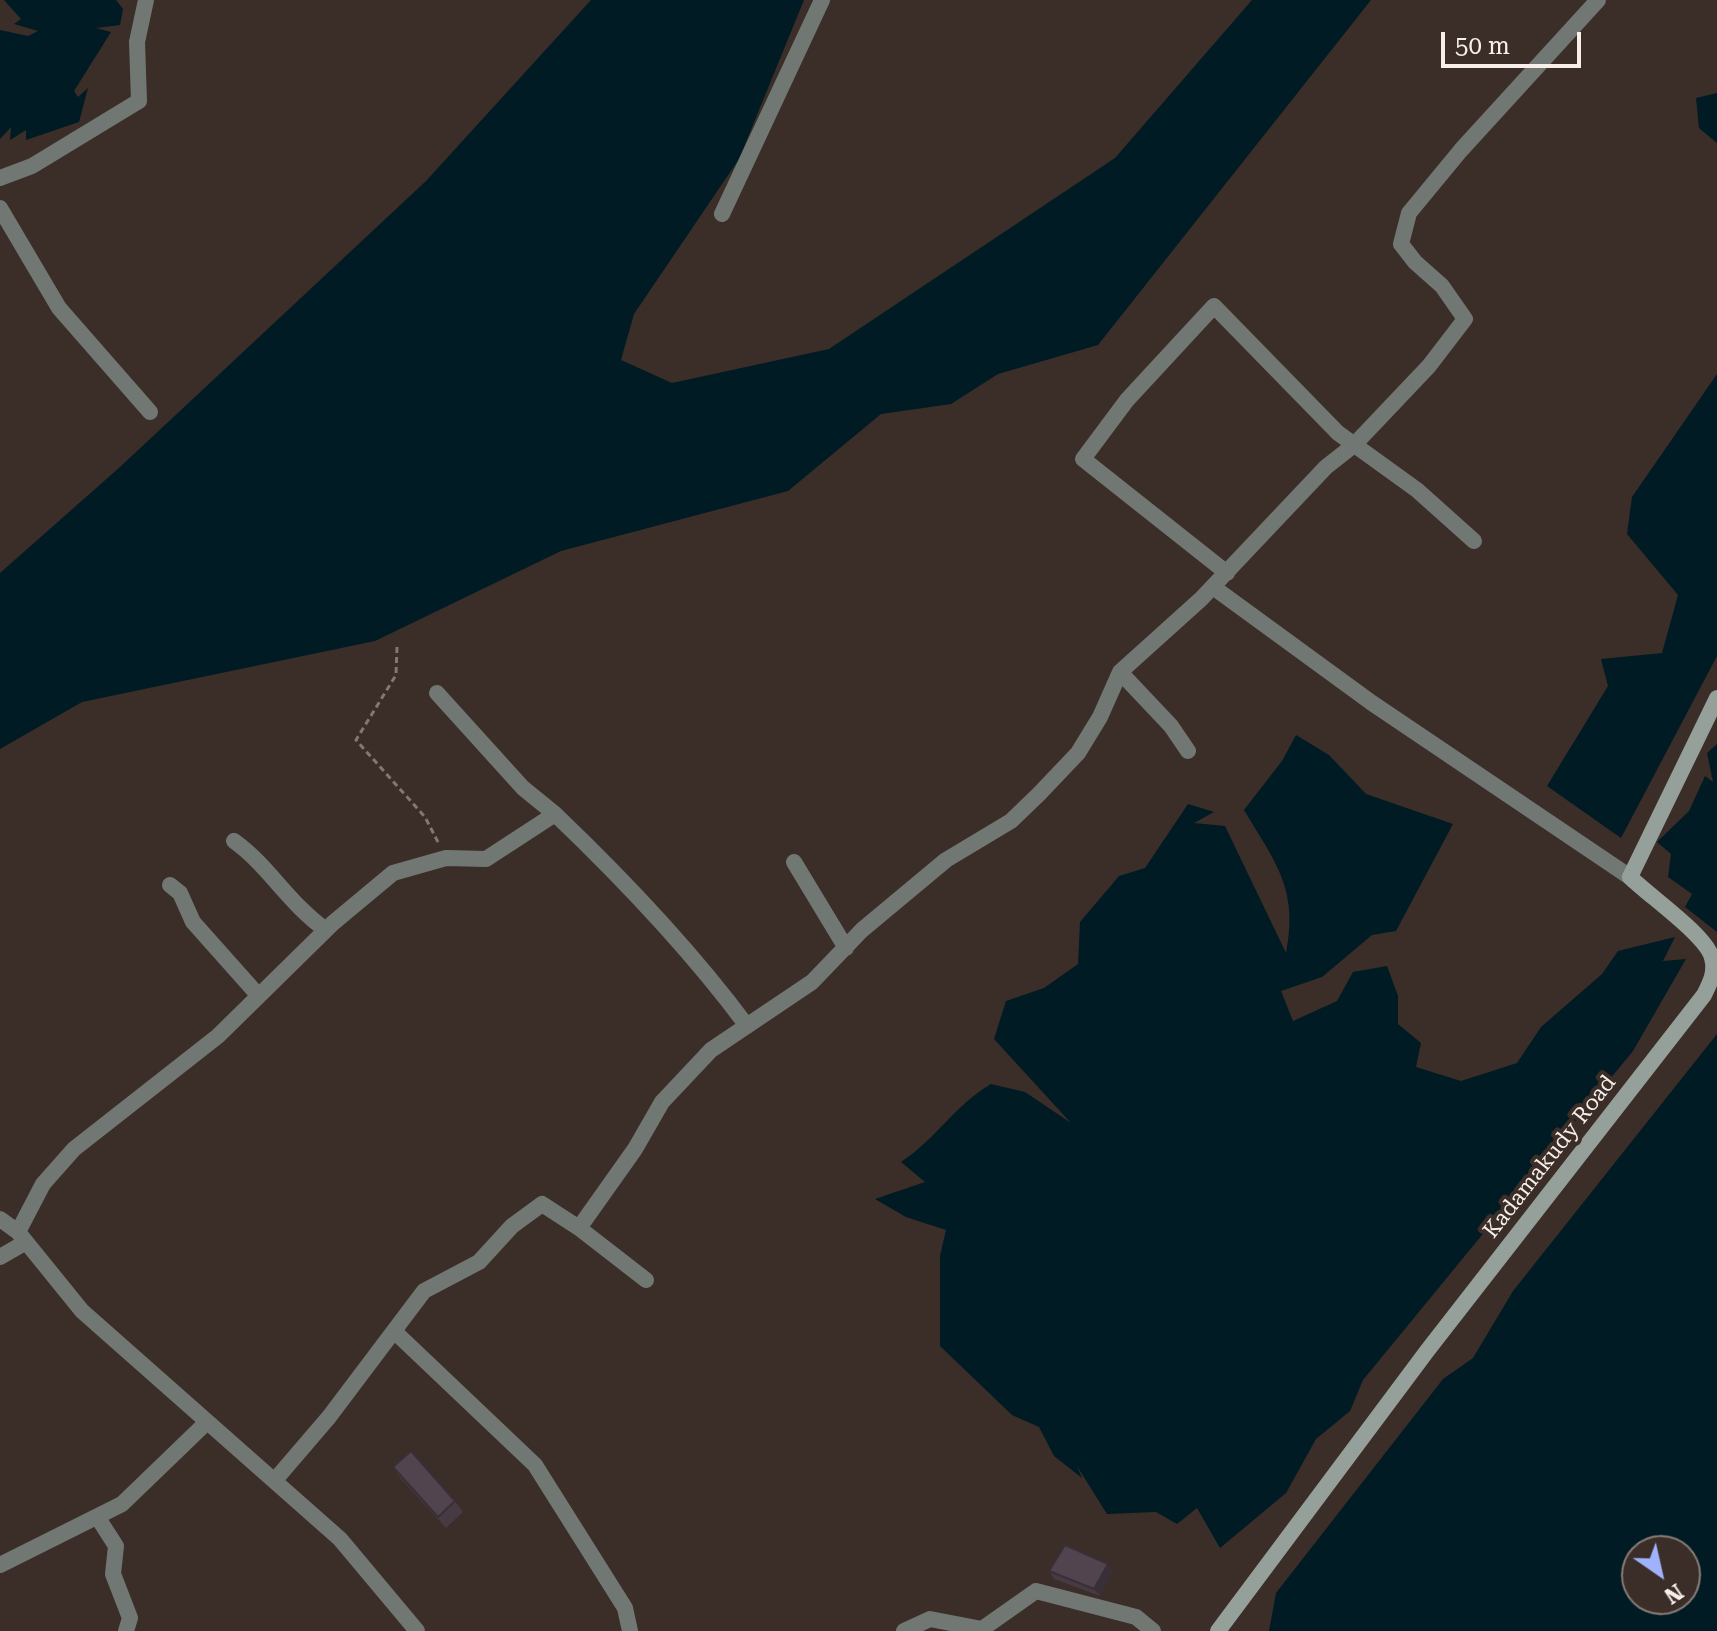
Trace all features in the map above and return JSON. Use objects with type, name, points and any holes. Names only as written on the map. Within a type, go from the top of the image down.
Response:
[{"type":"street","points":[[0,178],[32,166],[139,101],[137,42],[146,0]]},
{"type":"street","points":[[722,214],[822,0]]},
{"type":"street","points":[[579,1228],[635,1149],[662,1102],[711,1050],[812,982],[946,860],[1011,821],[1078,753],[1100,717],[1120,672],[1213,587],[1326,467],[1354,445],[1429,366],[1465,319],[1442,286],[1415,262],[1401,244],[1409,213],[1461,150],[1598,0]]},
{"type":"street","points":[[0,208],[59,308],[150,412]]},
{"type":"street","points":[[1227,573],[1083,459],[1127,400],[1214,306],[1338,433],[1417,490],[1474,541]]},
{"type":"street","points":[[1213,587],[1372,703],[1630,877],[1717,698]]},
{"type":"street","points":[[1120,672],[1171,726],[1188,751]]},
{"type":"street","points":[[437,693],[523,788],[555,814],[633,889],[747,1026]]},
{"type":"street","points":[[0,1257],[22,1237],[43,1184],[74,1149],[218,1036],[326,930],[393,873],[446,858],[486,859],[555,814]]},
{"type":"street","points":[[234,841],[247,850],[300,912],[326,930]]},
{"type":"street","points":[[794,862],[846,948]]},
{"type":"street","name":"Kadamakudy Road","points":[[1218,1631],[1436,1339],[1704,995],[1713,977],[1712,956],[1696,936],[1630,877]]},
{"type":"street","points":[[170,885],[180,893],[193,922],[258,995]]},
{"type":"street","points":[[275,1480],[395,1332],[424,1291],[479,1262],[512,1226],[542,1204],[579,1228],[646,1280]]},
{"type":"street","points":[[0,1219],[22,1237],[82,1311],[340,1539],[417,1631]]},
{"type":"street","points":[[395,1332],[535,1465],[625,1608],[630,1631]]},
{"type":"street","points":[[0,1565],[98,1518],[134,1493],[207,1422]]},
{"type":"street","points":[[98,1518],[116,1546],[113,1574],[130,1618],[126,1631]]},
{"type":"street","points":[[904,1631],[930,1619],[981,1630],[1036,1591],[1136,1617],[1153,1631]]},
{"type":"path","points":[[397,647],[396,675],[356,740],[425,817],[446,858]]},
{"type":"water","points":[[4,0],[116,0],[123,9],[120,25],[96,28],[111,32],[74,91],[78,97],[88,88],[79,122],[26,140],[26,130],[10,140],[11,127],[0,139],[0,30],[28,36],[38,31],[14,24],[21,19]]},
{"type":"water","points":[[591,0],[804,0],[739,159],[634,314],[621,360],[672,383],[829,349],[1115,158],[1252,0],[1371,0],[1098,345],[998,374],[951,404],[881,414],[788,491],[561,551],[375,641],[82,702],[0,749],[0,573],[120,467],[426,181]]},
{"type":"water","points":[[1717,93],[1717,143],[1699,128],[1696,98]]},
{"type":"water","points":[[1717,374],[1717,656],[1621,838],[1547,786],[1608,686],[1601,659],[1662,653],[1678,595],[1627,534],[1632,497]]},
{"type":"water","points":[[1296,735],[1329,755],[1366,794],[1453,824],[1396,931],[1372,935],[1322,977],[1281,991],[1293,1021],[1337,1001],[1353,972],[1387,966],[1398,996],[1398,1024],[1421,1043],[1416,1067],[1461,1081],[1517,1063],[1541,1027],[1602,974],[1618,951],[1675,937],[1663,961],[1686,959],[1633,1051],[1363,1380],[1350,1411],[1316,1439],[1286,1493],[1220,1548],[1197,1508],[1177,1524],[1156,1512],[1107,1514],[1077,1466],[1082,1478],[1054,1456],[1039,1427],[1012,1415],[940,1346],[940,1256],[946,1230],[906,1217],[875,1199],[925,1182],[901,1162],[978,1092],[991,1084],[1025,1092],[1071,1123],[994,1039],[1006,1001],[1044,988],[1078,964],[1080,922],[1119,876],[1145,868],[1188,804],[1214,812],[1194,823],[1225,826],[1286,953],[1289,931],[1287,893],[1274,861],[1244,810],[1282,761]]},
{"type":"water","points":[[1717,744],[1717,932],[1685,907],[1692,894],[1668,877],[1671,854],[1657,842],[1689,811],[1705,776],[1713,782],[1707,753]]},
{"type":"water","points":[[1717,1034],[1717,1631],[1269,1631],[1276,1593],[1443,1379],[1473,1358],[1513,1291]]},
{"type":"building","points":[[411,1451],[455,1501],[438,1517],[393,1467]]},
{"type":"building","points":[[1065,1545],[1108,1564],[1094,1589],[1049,1571]]}]
